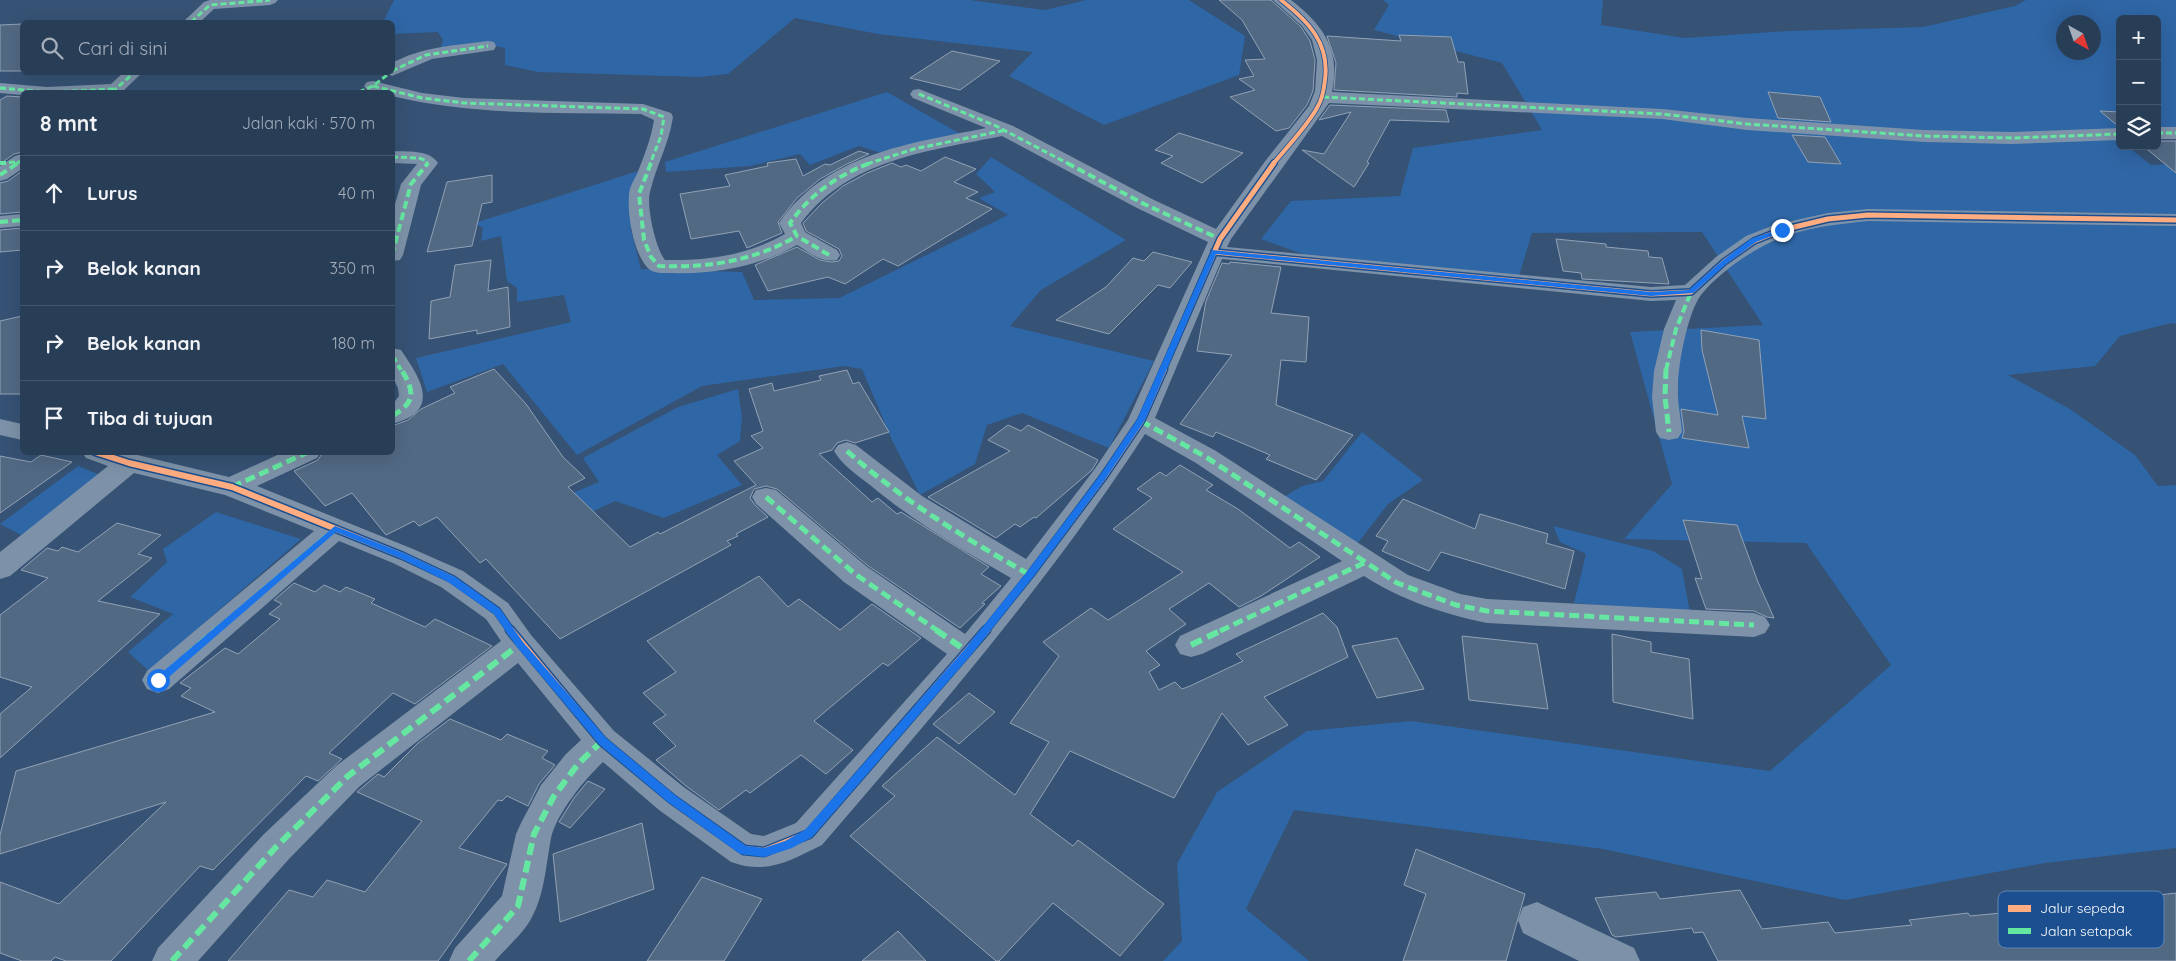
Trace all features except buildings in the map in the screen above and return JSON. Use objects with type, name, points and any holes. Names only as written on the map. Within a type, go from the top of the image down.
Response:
[{"type":"street","points":[[193,20],[210,5],[270,0]]},
{"type":"street","points":[[104,455],[129,464],[232,487],[403,556],[452,579],[497,612],[520,644],[602,741],[672,799],[744,850],[764,852],[788,844],[809,834],[968,652],[1030,575],[1104,476],[1141,420],[1217,245],[1252,192],[1318,107],[1323,97],[1326,59],[1324,50],[1317,34],[1305,18],[1281,0]]},
{"type":"street","points":[[395,70],[425,54],[488,46]]},
{"type":"street","points":[[115,90],[132,75]]},
{"type":"street","points":[[366,89],[387,75]]},
{"type":"street","points":[[0,88],[28,90]]},
{"type":"street","points":[[395,94],[456,102],[643,109],[664,117],[661,136],[639,194],[644,240],[651,257],[659,266],[684,268],[744,259],[783,246],[797,236]]},
{"type":"street","points":[[919,94],[956,107],[1006,130],[1181,223],[1217,245],[1651,294],[1691,292]]},
{"type":"street","points":[[1323,97],[1662,114],[1747,124],[1924,136],[2012,138],[2116,134]]},
{"type":"street","points":[[829,255],[797,236],[790,223],[800,210],[827,184],[890,156],[943,142],[1006,130]]},
{"type":"street","points":[[2161,133],[2176,133]]},
{"type":"street","points":[[395,157],[419,158],[428,163],[411,184],[395,244]]},
{"type":"street","points":[[0,175],[14,162]]},
{"type":"street","points":[[1669,432],[1665,395],[1670,353],[1680,312],[1691,292],[1724,262],[1754,241],[1782,230],[1828,219],[1868,215],[2176,220]]},
{"type":"street","points":[[0,222],[20,220]]},
{"type":"street","points":[[395,360],[413,393],[412,401],[407,408],[395,414]]},
{"type":"street","points":[[1141,420],[1206,457],[1364,563],[1404,586],[1456,605],[1487,611],[1754,625]]},
{"type":"street","points":[[0,427],[20,432]]},
{"type":"street","points":[[847,451],[866,469],[954,532],[1030,575]]},
{"type":"street","points":[[232,487],[301,455]]},
{"type":"street","points":[[0,568],[129,464]]},
{"type":"street","points":[[766,497],[855,574],[968,652]]},
{"type":"street","points":[[158,680],[335,529]]},
{"type":"street","points":[[1191,645],[1364,563]]},
{"type":"street","points":[[172,961],[276,847],[348,776],[520,644]]},
{"type":"street","points":[[469,961],[518,906],[534,834],[554,796],[578,764],[602,741]]},
{"type":"street","points":[[1538,920],[1620,961]]},
{"type":"shaded area","points":[[394,0],[970,0],[1045,10],[1086,0],[1189,0],[1245,36],[1239,75],[1104,125],[1009,76],[1033,52],[878,34],[795,18],[728,74],[700,77],[538,72],[505,65],[505,48],[486,44],[440,50],[443,40],[438,32],[395,34],[395,20],[384,20]]},
{"type":"shaded area","points":[[1383,0],[1603,0],[1601,25],[1685,38],[1788,31],[1923,27],[2015,6],[2026,0],[2176,0],[2176,136],[2161,135],[2161,15],[2116,15],[2116,150],[2132,150],[2151,165],[2176,164],[2176,324],[2171,323],[2120,336],[2095,366],[2008,375],[2070,409],[2135,455],[2158,486],[2176,485],[2176,848],[2045,863],[1845,900],[1603,849],[1294,810],[1246,909],[1309,961],[1163,961],[1182,941],[1177,864],[1217,792],[1307,731],[1411,721],[1770,771],[1891,665],[1806,543],[1624,539],[1672,484],[1630,332],[1763,325],[1702,232],[1532,233],[1518,279],[1327,263],[1261,239],[1291,201],[1400,196],[1413,148],[1542,130],[1502,63],[1374,30],[1389,5]]},
{"type":"shaded area","points":[[887,92],[962,135],[881,153],[859,146],[810,165],[800,154],[750,166],[666,172],[665,162]]},
{"type":"shaded area","points":[[991,157],[1126,240],[1041,290],[1010,326],[1154,361],[1109,448],[1022,413],[987,425],[975,464],[920,495],[892,440],[862,369],[844,366],[702,386],[577,455],[503,364],[427,392],[416,358],[571,322],[564,295],[517,302],[517,288],[507,281],[501,236],[481,241],[483,228],[475,223],[638,171],[631,230],[641,269],[742,272],[754,300],[839,298],[1008,215],[979,198],[995,192],[976,174]]},
{"type":"shaded area","points":[[738,389],[742,417],[740,441],[717,455],[742,485],[664,518],[615,501],[566,524],[546,504],[599,482],[583,458],[678,407]]},
{"type":"shaded area","points":[[1362,432],[1423,480],[1388,504],[1354,548],[1281,499],[1302,486],[1323,481]]},
{"type":"shaded area","points":[[78,466],[100,475],[23,536],[0,524]]},
{"type":"shaded area","points":[[216,512],[301,539],[149,671],[128,652],[173,614],[130,597],[167,562],[163,549]]},
{"type":"shaded area","points":[[1553,526],[1653,551],[1682,569],[1690,613],[1574,603],[1586,554],[1560,542]]},
{"type":"marked path","points":[[193,20],[210,5],[270,0]]},
{"type":"marked path","points":[[395,69],[414,59],[438,52],[488,46]]},
{"type":"marked path","points":[[114,90],[132,75]]},
{"type":"marked path","points":[[364,90],[373,86],[387,75]]},
{"type":"marked path","points":[[373,86],[389,90]]},
{"type":"marked path","points":[[0,88],[24,90]]},
{"type":"marked path","points":[[93,90],[116,89]]},
{"type":"marked path","points":[[395,91],[422,98],[464,103],[643,109],[664,117],[661,136],[639,194],[644,240],[651,257],[659,266],[712,265],[730,262],[765,252],[797,236]]},
{"type":"marked path","points":[[919,94],[996,126],[1144,204],[1220,239]]},
{"type":"marked path","points":[[1323,97],[1662,114],[1747,124],[1924,136],[2012,138],[2116,134]]},
{"type":"marked path","points":[[829,255],[797,236],[790,223],[807,202],[827,184],[868,163],[890,156],[914,149],[1006,130]]},
{"type":"marked path","points":[[2161,133],[2176,133]]},
{"type":"marked path","points":[[395,157],[419,158],[428,163],[411,184],[395,244]]},
{"type":"marked path","points":[[0,175],[20,161]]},
{"type":"marked path","points":[[0,163],[17,162]]},
{"type":"marked path","points":[[0,222],[20,220]]},
{"type":"marked path","points":[[1669,432],[1665,397],[1668,357],[1680,316],[1691,292]]},
{"type":"marked path","points":[[395,360],[408,381],[412,396],[403,410],[395,414]]},
{"type":"marked path","points":[[1141,421],[1206,457],[1397,583],[1456,605],[1487,611],[1754,625]]},
{"type":"marked path","points":[[847,451],[889,487],[935,519],[1030,575]]},
{"type":"marked path","points":[[232,487],[301,455]]},
{"type":"marked path","points":[[766,497],[855,574],[968,652]]},
{"type":"marked path","points":[[158,680],[335,529]]},
{"type":"marked path","points":[[1191,645],[1364,563]]},
{"type":"marked path","points":[[172,961],[276,847],[348,776],[520,644]]},
{"type":"marked path","points":[[469,961],[518,906],[534,834],[554,796],[578,764],[602,741]]},
{"type":"cycle path","points":[[104,455],[129,463],[232,487],[403,556],[452,579],[497,611],[520,644],[602,741],[672,799],[744,850],[764,852],[788,844],[809,834],[968,652],[1030,575],[1104,476],[1141,421],[1220,239],[1273,164],[1318,107],[1324,91],[1326,60],[1320,40],[1308,23],[1281,0]]},
{"type":"cycle path","points":[[1214,252],[1651,294],[1691,292],[1724,262],[1754,241],[1782,230],[1828,219],[1868,215],[2176,220]]},
{"type":"route","points":[[158,680],[335,529],[403,556],[452,579],[497,612],[520,644],[602,741],[672,799],[744,850],[764,852],[809,834],[968,652],[1030,575],[1104,476],[1141,420],[1214,252],[1651,294],[1691,292],[1724,262],[1754,241],[1782,230]]}]
